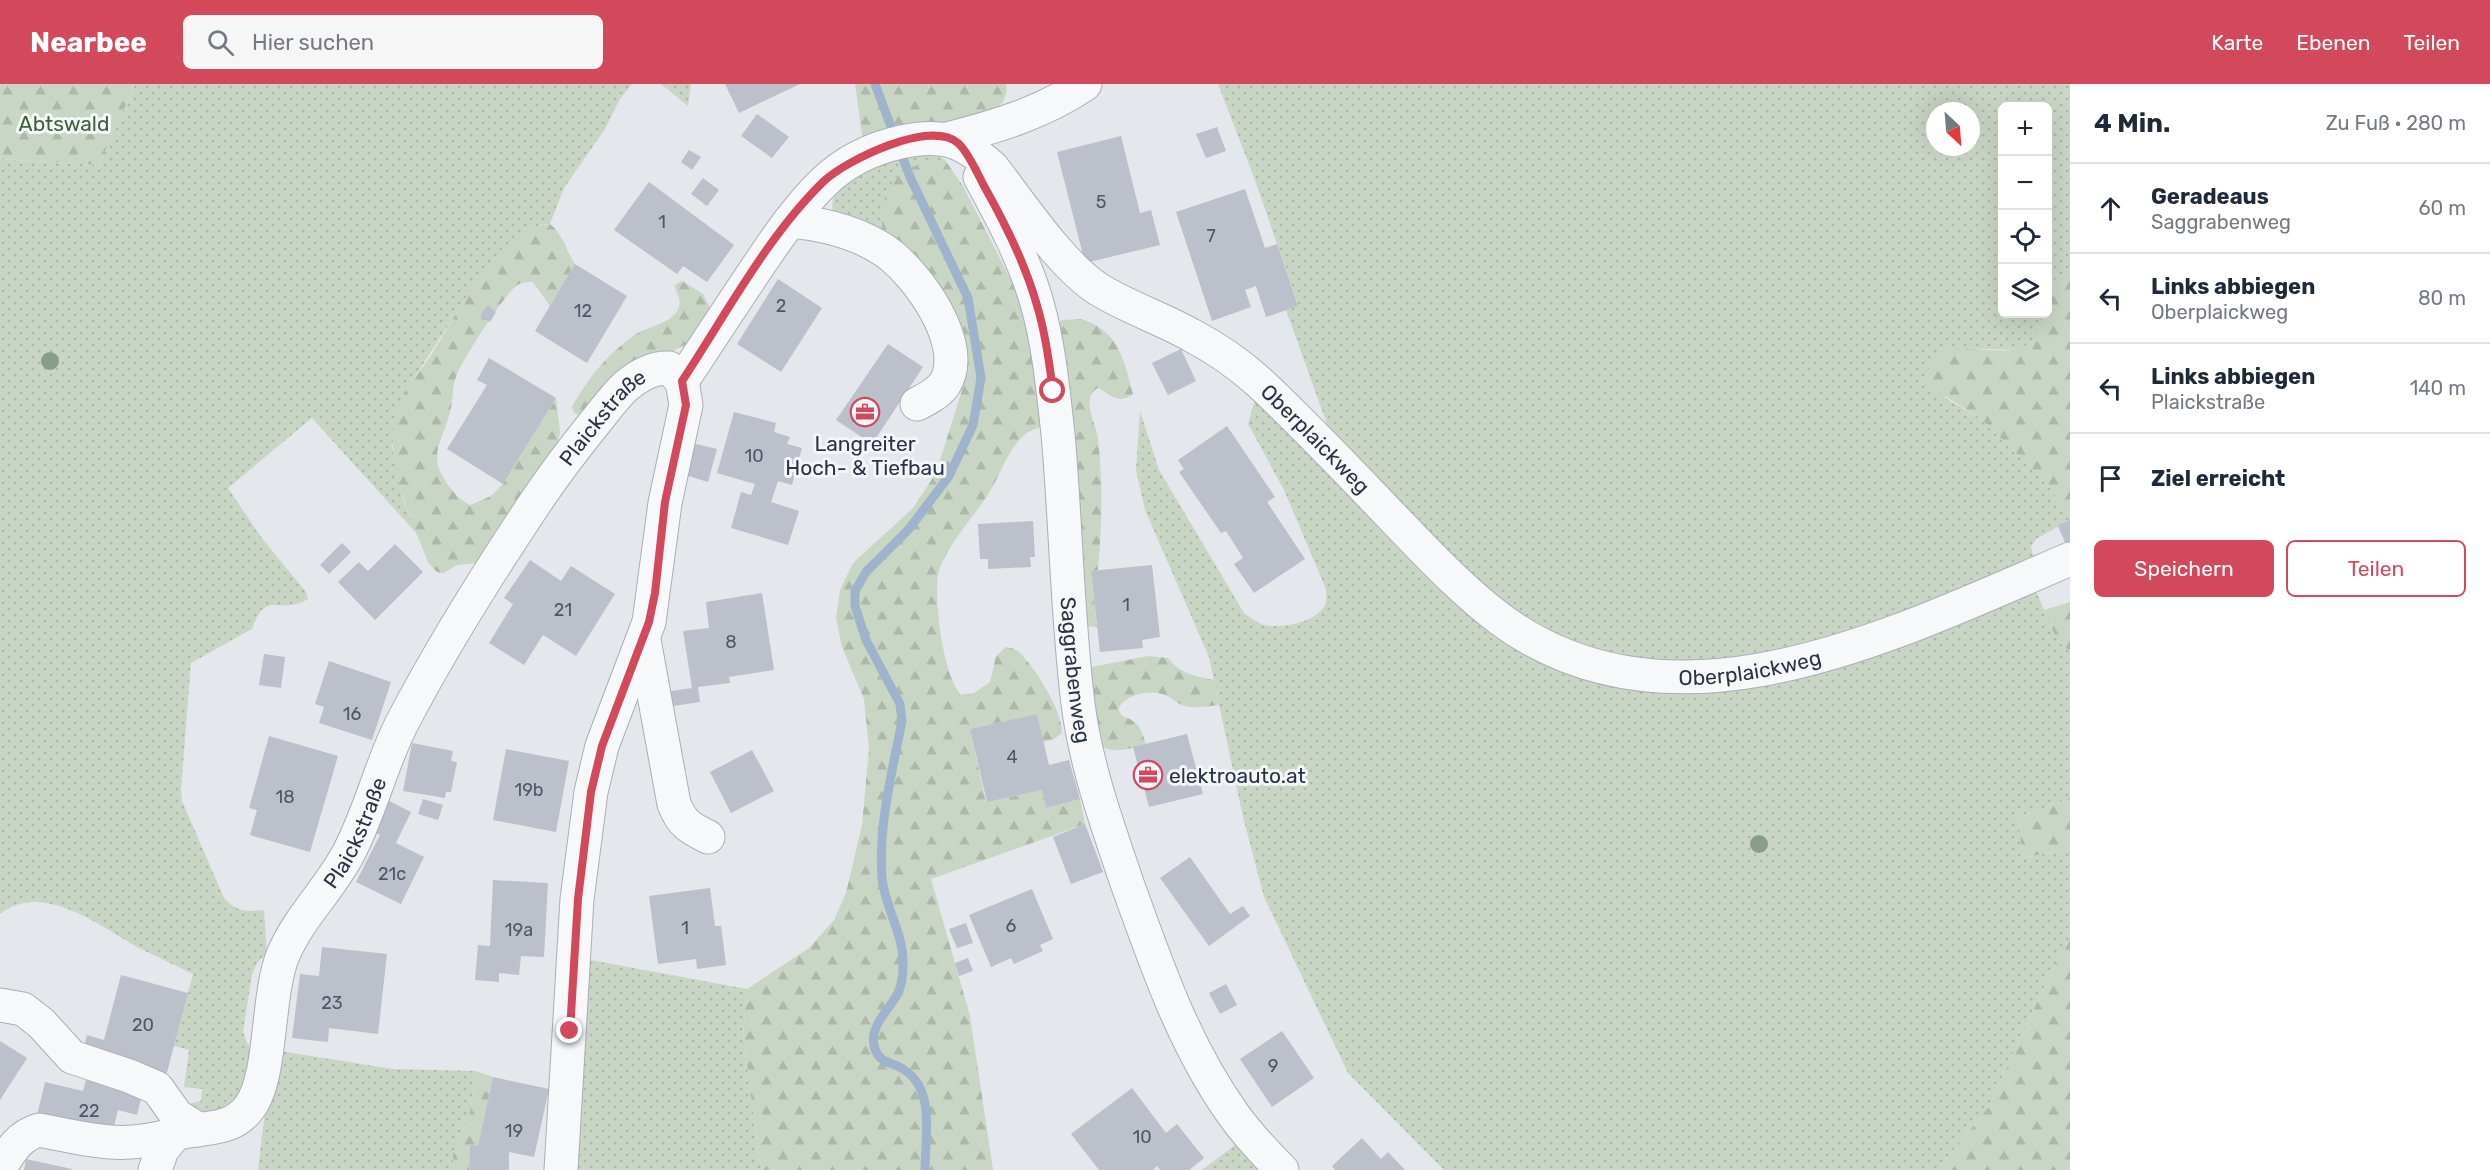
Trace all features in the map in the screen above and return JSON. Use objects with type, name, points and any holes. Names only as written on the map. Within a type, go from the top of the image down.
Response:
[{"type":"street","points":[[682,381],[790,221],[826,180],[840,169],[857,158],[896,143],[928,137],[952,141],[1020,117],[1068,96],[1085,84]]},
{"type":"street","name":"Oberplaickweg","points":[[952,141],[977,154],[992,167],[1071,268],[1098,288],[1190,334],[1240,366],[1288,409],[1432,558],[1481,604],[1530,638],[1558,653],[1587,664],[1644,676],[1697,678],[1730,675],[1776,666],[1838,650],[1907,627],[2070,559]]},
{"type":"street","name":"Saggrabenweg","points":[[952,141],[973,165],[1019,253],[1036,302],[1046,341],[1061,470],[1078,703],[1091,774],[1110,835],[1173,1005],[1190,1043],[1211,1082],[1234,1116],[1282,1170]]},
{"type":"street","points":[[790,221],[835,228],[865,240],[886,252],[922,287],[946,334],[950,371],[944,385],[933,396],[917,404]]},
{"type":"street","name":"Plaickstraße","points":[[187,1132],[225,1126],[238,1119],[249,1109],[257,1096],[262,1080],[272,1000],[283,955],[304,915],[347,856],[401,727],[443,647],[499,557],[556,471],[625,387],[645,373],[669,368],[682,381],[686,405],[665,502],[655,593],[644,640],[602,746],[591,792],[578,899],[561,1170]]},
{"type":"street","points":[[644,640],[674,804],[680,818],[688,826],[708,837]]},
{"type":"street","points":[[0,1005],[23,1010],[41,1023],[72,1058],[129,1076],[157,1088],[187,1132]]},
{"type":"street","points":[[0,1168],[18,1141],[28,1133],[39,1130],[110,1143],[139,1143],[187,1132]]},
{"type":"street","points":[[155,1170],[162,1150],[187,1132]]},
{"type":"green space","name":"Abtswald","points":[[0,84],[135,84],[99,165],[0,159]]},
{"type":"green space","points":[[135,84],[632,84],[620,99],[605,129],[564,188],[550,224],[539,225],[502,250],[464,301],[405,392],[392,446],[403,500],[417,534],[312,418],[228,488],[261,537],[306,592],[308,599],[289,605],[268,606],[257,617],[252,629],[191,663],[182,801],[224,898],[242,910],[264,910],[267,953],[257,963],[252,975],[243,1032],[251,1047],[249,1090],[212,1118],[184,1105],[201,1101],[202,1089],[184,1087],[189,1050],[174,1046],[193,974],[139,948],[90,919],[53,904],[35,902],[17,905],[0,914],[0,159],[99,165]]},
{"type":"green space","points":[[661,84],[691,84],[688,106]]},
{"type":"green space","points":[[855,84],[1006,84],[1006,94],[1002,103],[987,116],[863,142]]},
{"type":"green space","points":[[1218,84],[2070,84],[2070,273],[2065,273],[2052,281],[2052,102],[1998,102],[1998,318],[2041,318],[2040,331],[2029,344],[2017,350],[1952,348],[1945,398],[1980,418],[2044,480],[2070,516],[2070,520],[2036,539],[2031,547],[2035,562],[1819,646],[1658,669],[1576,650],[1496,606],[1333,441],[1286,310],[1298,305],[1255,180]]},
{"type":"green space","points":[[931,151],[945,160],[910,168],[893,182],[886,204],[882,238],[833,212],[834,197],[841,185],[852,175],[884,162]]},
{"type":"green space","points":[[945,160],[963,186],[1017,292],[1038,368],[1047,425],[1028,433],[1017,443],[989,493],[941,565],[938,575],[937,602],[941,638],[949,672],[961,695],[974,693],[990,682],[996,656],[1006,647],[1013,649],[1033,668],[1053,702],[1061,724],[1062,733],[1054,739],[1043,742],[1037,714],[970,729],[986,802],[1042,790],[1046,808],[1080,799],[1085,824],[931,879],[970,1016],[993,1170],[763,1170],[759,1158],[743,1034],[747,989],[809,948],[834,920],[846,893],[862,825],[869,749],[864,699],[842,647],[836,618],[840,590],[853,563],[913,508],[936,473],[962,390],[960,348],[882,238],[882,206],[889,186],[903,171],[920,164]]},
{"type":"green space","points":[[550,224],[561,238],[575,264],[550,306],[533,282],[524,282],[510,292],[493,314],[457,374],[450,413],[439,443],[437,458],[440,471],[448,485],[470,505],[491,496],[503,484],[556,398],[560,432],[557,446],[477,563],[457,565],[444,573],[437,572],[429,564],[402,495],[394,460],[395,413],[408,387],[495,257],[523,231]]},
{"type":"green space","points":[[2065,273],[2070,273],[2070,516],[2044,480],[1980,418],[1927,385],[1925,374],[1939,355],[1951,348],[2007,350],[2026,345],[2033,339],[2040,318],[2052,318],[2052,281]]},
{"type":"green space","points":[[682,281],[703,294],[713,313],[691,342],[653,357],[584,412],[578,415],[574,413],[572,407],[578,396],[592,376],[617,349],[636,334],[672,317],[680,301],[675,285]]},
{"type":"green space","points":[[1081,319],[1103,330],[1111,338],[1122,358],[1133,394],[1119,399],[1098,388],[1090,398],[1090,411],[1100,455],[1101,521],[1098,570],[1091,571],[1097,627],[1085,626],[1055,328],[1062,320]]},
{"type":"green space","points":[[1256,396],[1490,627],[1575,676],[1659,690],[2034,586],[2056,638],[2070,652],[2070,798],[2018,818],[2023,858],[2070,849],[2070,940],[2050,975],[1988,1108],[1937,1170],[1444,1170],[1348,1073],[1264,897],[1243,817],[1209,657],[1145,510],[1136,470],[1140,411],[1159,470],[1244,613],[1259,623],[1270,626],[1285,626],[1310,619],[1326,603],[1326,589],[1284,490],[1248,424]]},
{"type":"green space","points":[[2070,602],[2070,652],[2056,638],[2044,610]]},
{"type":"green space","points":[[1148,656],[1168,658],[1183,671],[1214,680],[1219,705],[1190,707],[1159,693],[1132,696],[1118,709],[1122,716],[1132,720],[1138,726],[1146,744],[1120,750],[1108,749],[1096,742],[1082,669]]},
{"type":"green space","points":[[2070,798],[2070,849],[2023,858],[2018,818]]},
{"type":"green space","points":[[2070,940],[2070,1170],[1937,1170],[1988,1108],[2050,975]]},
{"type":"green space","points":[[585,959],[747,989],[743,1034],[759,1158],[763,1170],[574,1170]]},
{"type":"green space","points":[[279,1051],[393,1069],[476,1071],[470,1112],[453,1154],[454,1170],[258,1170],[266,1103]]},
{"type":"green space","points":[[476,1071],[493,1077],[478,1146],[470,1144],[469,1170],[454,1170],[453,1154],[470,1112]]},
{"type":"green space","points":[[1235,1145],[1261,1170],[1202,1170]]},
{"type":"building","points":[[725,84],[800,84],[739,113]]},
{"type":"building","points":[[757,114],[789,137],[772,158],[741,136]]},
{"type":"building","points":[[1217,127],[1226,151],[1206,158],[1196,134]]},
{"type":"building","points":[[1121,136],[1140,213],[1151,210],[1160,245],[1085,263],[1057,152]]},
{"type":"building","points":[[689,150],[701,157],[692,170],[681,162]]},
{"type":"building","points":[[703,178],[719,190],[707,206],[691,194]]},
{"type":"building","points":[[649,182],[734,245],[707,282],[683,266],[677,274],[614,230]]},
{"type":"building","points":[[1245,189],[1265,248],[1277,244],[1298,306],[1266,317],[1256,286],[1245,290],[1251,307],[1212,321],[1176,212]]},
{"type":"building","points":[[575,264],[627,296],[587,363],[535,331]]},
{"type":"building","points":[[778,279],[822,308],[781,372],[737,344]]},
{"type":"building","points":[[487,305],[496,312],[490,322],[480,316]]},
{"type":"building","points":[[888,344],[923,367],[872,444],[836,420]]},
{"type":"building","points":[[1181,349],[1196,381],[1168,395],[1152,363]]},
{"type":"building","points":[[489,358],[556,398],[503,484],[447,449],[487,385],[477,380]]},
{"type":"building","points":[[734,412],[776,423],[774,432],[790,437],[787,444],[802,448],[792,485],[778,481],[771,502],[799,511],[788,545],[731,528],[741,492],[751,495],[755,484],[717,473]]},
{"type":"building","points":[[1227,426],[1275,497],[1267,502],[1305,559],[1254,593],[1234,564],[1243,558],[1226,531],[1221,533],[1179,472],[1184,469],[1178,460]]},
{"type":"building","points":[[692,443],[717,449],[708,482],[682,474]]},
{"type":"building","points":[[2070,520],[2070,543],[2066,545],[2058,526]]},
{"type":"building","points":[[1033,521],[1035,557],[1030,557],[1031,567],[988,569],[988,559],[980,559],[978,524]]},
{"type":"building","points":[[342,543],[351,552],[329,574],[320,565]]},
{"type":"building","points":[[395,544],[423,572],[375,620],[338,582],[359,562],[368,571]]},
{"type":"building","points":[[530,560],[561,581],[571,566],[615,594],[576,656],[543,635],[524,665],[489,643],[513,604],[504,598]]},
{"type":"building","points":[[1152,565],[1160,637],[1142,640],[1143,648],[1100,652],[1091,571]]},
{"type":"building","points":[[762,593],[774,670],[729,677],[730,683],[698,687],[700,702],[667,707],[665,692],[692,688],[683,631],[709,628],[706,602]]},
{"type":"building","points":[[264,654],[285,657],[281,688],[259,685]]},
{"type":"building","points":[[329,661],[391,682],[372,740],[319,723],[324,707],[315,704]]},
{"type":"building","points":[[1037,714],[1049,765],[1069,760],[1080,799],[1046,808],[1042,790],[987,802],[970,729]]},
{"type":"building","points":[[1187,734],[1203,794],[1149,807],[1133,747]]},
{"type":"building","points":[[269,736],[338,756],[310,852],[250,835],[257,810],[249,808]]},
{"type":"building","points":[[412,743],[453,751],[451,761],[457,762],[451,792],[446,792],[445,798],[403,791]]},
{"type":"building","points":[[506,749],[569,761],[556,832],[493,820]]},
{"type":"building","points":[[752,750],[774,791],[731,813],[710,772]]},
{"type":"building","points":[[385,799],[411,812],[396,843],[424,857],[401,904],[356,882],[380,835],[371,831]]},
{"type":"building","points":[[423,799],[443,805],[438,820],[418,814]]},
{"type":"building","points":[[1085,824],[1103,872],[1071,884],[1053,837]]},
{"type":"building","points":[[1190,857],[1230,914],[1243,906],[1250,916],[1209,946],[1160,878]]},
{"type":"building","points":[[493,880],[548,883],[544,957],[521,956],[519,975],[499,973],[499,982],[475,980],[478,945],[490,946]]},
{"type":"building","points":[[710,888],[715,926],[721,926],[726,965],[697,969],[696,959],[658,964],[649,896]]},
{"type":"building","points":[[1032,889],[1053,939],[1040,945],[1043,951],[1014,964],[1011,958],[991,967],[969,915]]},
{"type":"building","points":[[966,923],[973,943],[957,948],[949,929]]},
{"type":"building","points":[[322,947],[387,954],[378,1034],[329,1028],[328,1042],[292,1038],[300,974],[319,976]]},
{"type":"building","points":[[968,958],[973,971],[959,976],[955,963]]},
{"type":"building","points":[[121,975],[188,993],[166,1076],[82,1054],[87,1035],[104,1040]]},
{"type":"building","points":[[1226,984],[1237,1005],[1220,1014],[1209,993]]},
{"type":"building","points":[[1282,1031],[1314,1078],[1272,1107],[1240,1059]]},
{"type":"building","points":[[0,1041],[27,1058],[0,1100]]},
{"type":"building","points":[[493,1077],[549,1089],[534,1157],[509,1152],[509,1170],[469,1170],[470,1144],[478,1146]]},
{"type":"building","points":[[86,1080],[142,1095],[137,1115],[118,1110],[110,1142],[35,1124],[45,1082],[83,1091]]},
{"type":"building","points":[[1132,1088],[1166,1133],[1177,1124],[1204,1158],[1189,1170],[1160,1170],[1157,1166],[1153,1170],[1099,1170],[1071,1134]]},
{"type":"building","points":[[1362,1138],[1381,1159],[1388,1152],[1405,1170],[1335,1170],[1332,1166]]},
{"type":"building","points":[[26,1159],[72,1169],[72,1170],[24,1170]]},
{"type":"waterway","points":[[875,84],[910,177],[968,298],[981,378],[973,425],[949,476],[909,529],[866,572],[855,591],[855,606],[866,640],[900,704],[902,721],[884,819],[881,858],[884,889],[901,944],[903,973],[898,993],[876,1026],[873,1041],[877,1054],[887,1062],[903,1069],[920,1089],[924,1101],[927,1129],[925,1170]]},
{"type":"place","name":"Langreiter Hoch- & Tiefbau","points":[[865,412]]},
{"type":"place","name":"elektroauto.at","points":[[1148,775]]},
{"type":"route","points":[[570,1031],[578,899],[591,792],[602,746],[649,622],[655,593],[665,502],[686,405],[682,381],[790,221],[826,180],[857,158],[887,145],[928,137],[947,138],[958,143],[973,165],[1019,253],[1036,302],[1046,341],[1053,391]]}]
